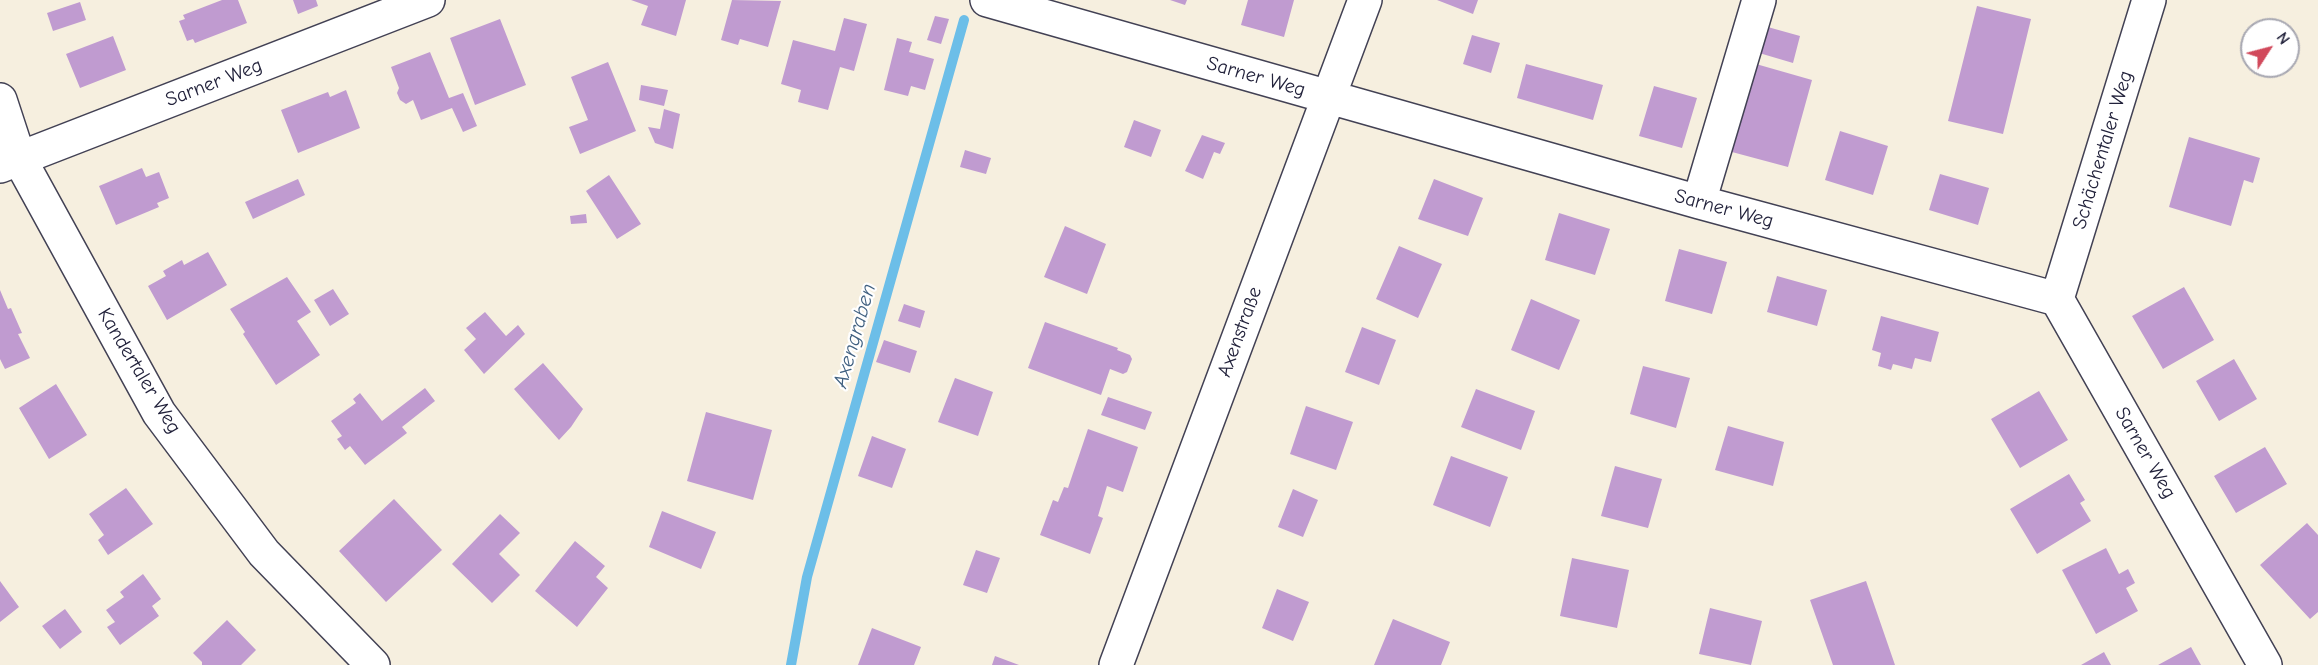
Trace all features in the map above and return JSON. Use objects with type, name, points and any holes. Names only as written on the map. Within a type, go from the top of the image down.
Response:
[{"type":"street","name":"Sarner Weg","points":[[10,162],[428,0]]},
{"type":"street","name":"Sarner Weg","points":[[987,0],[1699,202],[2057,299],[2265,665]]},
{"type":"street","name":"Axenstraße","points":[[1116,665],[1365,0]]},
{"type":"street","points":[[1699,202],[1759,0]]},
{"type":"street","name":"Schächentaler Weg","points":[[2057,299],[2149,0]]},
{"type":"street","name":"Kandertaler Weg","points":[[0,100],[10,162],[159,413],[264,553],[373,665]]},
{"type":"building","points":[[222,0],[238,0],[247,23],[195,43],[193,39],[187,41],[179,21],[185,19],[183,15]]},
{"type":"building","points":[[293,0],[316,0],[318,6],[298,14]]},
{"type":"building","points":[[631,0],[686,0],[676,36],[641,25],[648,6]]},
{"type":"building","points":[[732,0],[781,1],[768,47],[740,39],[738,45],[721,40]]},
{"type":"building","points":[[1170,0],[1187,0],[1185,5]]},
{"type":"building","points":[[1248,0],[1294,0],[1284,37],[1241,25]]},
{"type":"building","points":[[1437,0],[1478,0],[1473,14]]},
{"type":"building","points":[[80,2],[86,20],[53,31],[47,13]]},
{"type":"building","points":[[1977,6],[2031,19],[2003,134],[1948,121]]},
{"type":"building","points":[[935,16],[949,19],[941,44],[927,40]]},
{"type":"building","points":[[844,18],[867,24],[854,71],[840,67],[828,110],[798,102],[801,90],[781,84],[793,40],[835,51]]},
{"type":"building","points":[[500,19],[526,85],[475,105],[450,38]]},
{"type":"building","points":[[1757,24],[1800,36],[1793,63],[1749,50]]},
{"type":"building","points":[[1472,35],[1500,43],[1491,73],[1463,64]]},
{"type":"building","points":[[113,36],[126,70],[80,88],[66,54]]},
{"type":"building","points":[[897,38],[912,42],[909,52],[934,59],[925,90],[911,86],[908,96],[884,90]]},
{"type":"building","points":[[430,52],[449,98],[463,93],[477,126],[463,132],[452,108],[421,120],[413,100],[406,104],[400,100],[397,93],[399,88],[391,67]]},
{"type":"building","points":[[608,62],[636,131],[580,154],[569,127],[588,120],[571,77]]},
{"type":"building","points":[[1526,64],[1603,85],[1593,120],[1517,98]]},
{"type":"building","points":[[1756,64],[1812,80],[1788,167],[1732,152]]},
{"type":"building","points":[[641,85],[668,90],[664,106],[639,100]]},
{"type":"building","points":[[1654,86],[1697,98],[1682,148],[1639,136]]},
{"type":"building","points":[[346,90],[360,128],[298,153],[281,110],[328,92],[330,97]]},
{"type":"building","points":[[664,109],[680,114],[673,149],[655,143],[648,127],[660,129]]},
{"type":"building","points":[[1134,120],[1161,130],[1151,157],[1124,147]]},
{"type":"building","points":[[1840,131],[1888,146],[1873,195],[1825,180]]},
{"type":"building","points":[[1202,135],[1225,143],[1220,154],[1214,152],[1203,179],[1185,171]]},
{"type":"building","points":[[2189,137],[2260,158],[2253,183],[2244,180],[2231,226],[2169,207]]},
{"type":"building","points":[[965,150],[991,158],[986,174],[960,167]]},
{"type":"building","points":[[142,168],[146,177],[159,172],[169,198],[157,203],[159,207],[116,225],[99,186]]},
{"type":"building","points":[[1940,174],[1989,188],[1978,225],[1929,210]]},
{"type":"building","points":[[609,175],[641,224],[617,239],[586,191]]},
{"type":"building","points":[[298,179],[305,195],[253,219],[245,202]]},
{"type":"building","points":[[1434,179],[1483,198],[1468,236],[1418,219]]},
{"type":"building","points":[[1559,213],[1610,229],[1595,275],[1545,260]]},
{"type":"building","points":[[586,214],[587,223],[571,224],[570,216]]},
{"type":"building","points":[[1065,226],[1106,244],[1087,294],[1044,277]]},
{"type":"building","points":[[1399,246],[1442,264],[1418,318],[1376,299]]},
{"type":"building","points":[[1679,249],[1727,262],[1712,314],[1665,301]]},
{"type":"building","points":[[208,252],[227,285],[167,320],[148,286],[166,276],[163,271],[182,260],[184,265]]},
{"type":"building","points":[[1777,276],[1827,290],[1817,326],[1767,312]]},
{"type":"building","points":[[287,277],[311,312],[297,321],[320,355],[276,385],[243,334],[245,332],[230,309]]},
{"type":"building","points":[[2184,287],[2214,340],[2163,369],[2132,316]]},
{"type":"building","points":[[333,289],[349,314],[330,326],[314,300]]},
{"type":"building","points":[[0,290],[8,309],[11,308],[22,333],[18,334],[30,358],[5,369],[0,359]]},
{"type":"building","points":[[1531,299],[1580,320],[1559,370],[1511,350]]},
{"type":"building","points":[[904,304],[925,311],[920,328],[898,321]]},
{"type":"building","points":[[485,312],[506,336],[518,325],[525,334],[484,374],[464,350],[476,339],[466,328]]},
{"type":"building","points":[[1881,316],[1939,332],[1931,362],[1915,358],[1912,369],[1893,364],[1891,370],[1878,366],[1881,353],[1872,350]]},
{"type":"building","points":[[1045,322],[1118,348],[1117,350],[1130,355],[1132,359],[1127,372],[1123,374],[1110,369],[1101,395],[1028,368]]},
{"type":"building","points":[[1362,327],[1396,340],[1379,385],[1345,372]]},
{"type":"building","points":[[884,340],[917,351],[910,373],[876,362]]},
{"type":"building","points":[[2234,359],[2257,399],[2219,421],[2196,381]]},
{"type":"building","points":[[543,363],[583,409],[559,440],[514,389]]},
{"type":"building","points":[[1643,366],[1690,378],[1676,428],[1630,414]]},
{"type":"building","points":[[955,378],[993,392],[978,436],[938,422]]},
{"type":"building","points":[[56,384],[87,435],[49,459],[19,408]]},
{"type":"building","points":[[425,388],[435,401],[402,427],[407,433],[365,465],[350,446],[345,450],[337,439],[342,436],[331,421],[356,403],[353,399],[360,393],[382,421]]},
{"type":"building","points":[[1476,389],[1535,411],[1521,450],[1461,427]]},
{"type":"building","points":[[2039,391],[2068,440],[2020,468],[1991,419]]},
{"type":"building","points":[[1108,397],[1152,412],[1145,430],[1101,415]]},
{"type":"building","points":[[1306,406],[1353,422],[1336,470],[1290,454]]},
{"type":"building","points":[[706,412],[772,430],[753,500],[687,481]]},
{"type":"building","points":[[1728,426],[1784,442],[1773,486],[1715,470]]},
{"type":"building","points":[[1088,429],[1138,447],[1123,492],[1107,486],[1098,516],[1103,518],[1090,554],[1040,535],[1053,500],[1058,502],[1064,487],[1068,488]]},
{"type":"building","points":[[872,436],[906,449],[892,488],[858,476]]},
{"type":"building","points":[[2265,447],[2287,484],[2236,513],[2214,476]]},
{"type":"building","points":[[1451,456],[1508,477],[1490,527],[1433,505]]},
{"type":"building","points":[[1615,466],[1662,479],[1648,528],[1601,516]]},
{"type":"building","points":[[2069,474],[2085,500],[2080,503],[2091,521],[2037,554],[2010,509]]},
{"type":"building","points":[[126,488],[153,524],[108,555],[98,540],[104,535],[89,514]]},
{"type":"building","points":[[1293,489],[1318,500],[1303,537],[1278,527]]},
{"type":"building","points":[[394,499],[442,550],[386,602],[339,551]]},
{"type":"building","points":[[662,511],[716,532],[701,569],[649,547]]},
{"type":"building","points":[[500,514],[520,533],[499,554],[520,575],[492,603],[452,564]]},
{"type":"building","points":[[2307,523],[2318,535],[2318,612],[2310,619],[2260,565]]},
{"type":"building","points":[[575,541],[605,566],[596,577],[608,588],[577,627],[535,591]]},
{"type":"building","points":[[2106,548],[2119,574],[2128,569],[2135,583],[2126,588],[2138,611],[2096,634],[2062,570]]},
{"type":"building","points":[[976,550],[1000,558],[987,593],[963,585]]},
{"type":"building","points":[[1572,558],[1629,570],[1617,628],[1560,616]]},
{"type":"building","points":[[143,574],[161,599],[152,606],[159,616],[120,645],[107,627],[115,622],[106,610],[124,597],[120,592]]},
{"type":"building","points":[[0,581],[19,607],[0,622]]},
{"type":"building","points":[[1866,581],[1895,665],[1833,665],[1810,600]]},
{"type":"building","points":[[1277,589],[1309,602],[1293,641],[1262,628]]},
{"type":"building","points":[[1710,608],[1762,621],[1751,665],[1699,654]]},
{"type":"building","points":[[65,609],[82,632],[60,649],[42,626]]},
{"type":"building","points":[[1393,619],[1450,642],[1441,665],[1374,665]]},
{"type":"building","points":[[227,620],[256,650],[241,665],[202,665],[193,653]]},
{"type":"building","points":[[872,628],[921,647],[914,665],[858,665]]},
{"type":"building","points":[[2191,647],[2201,665],[2158,665]]},
{"type":"building","points":[[2104,652],[2111,665],[2081,665]]},
{"type":"building","points":[[995,656],[1019,665],[992,665]]},
{"type":"waterway","name":"Axengraben","points":[[791,665],[807,577],[964,20]]}]
